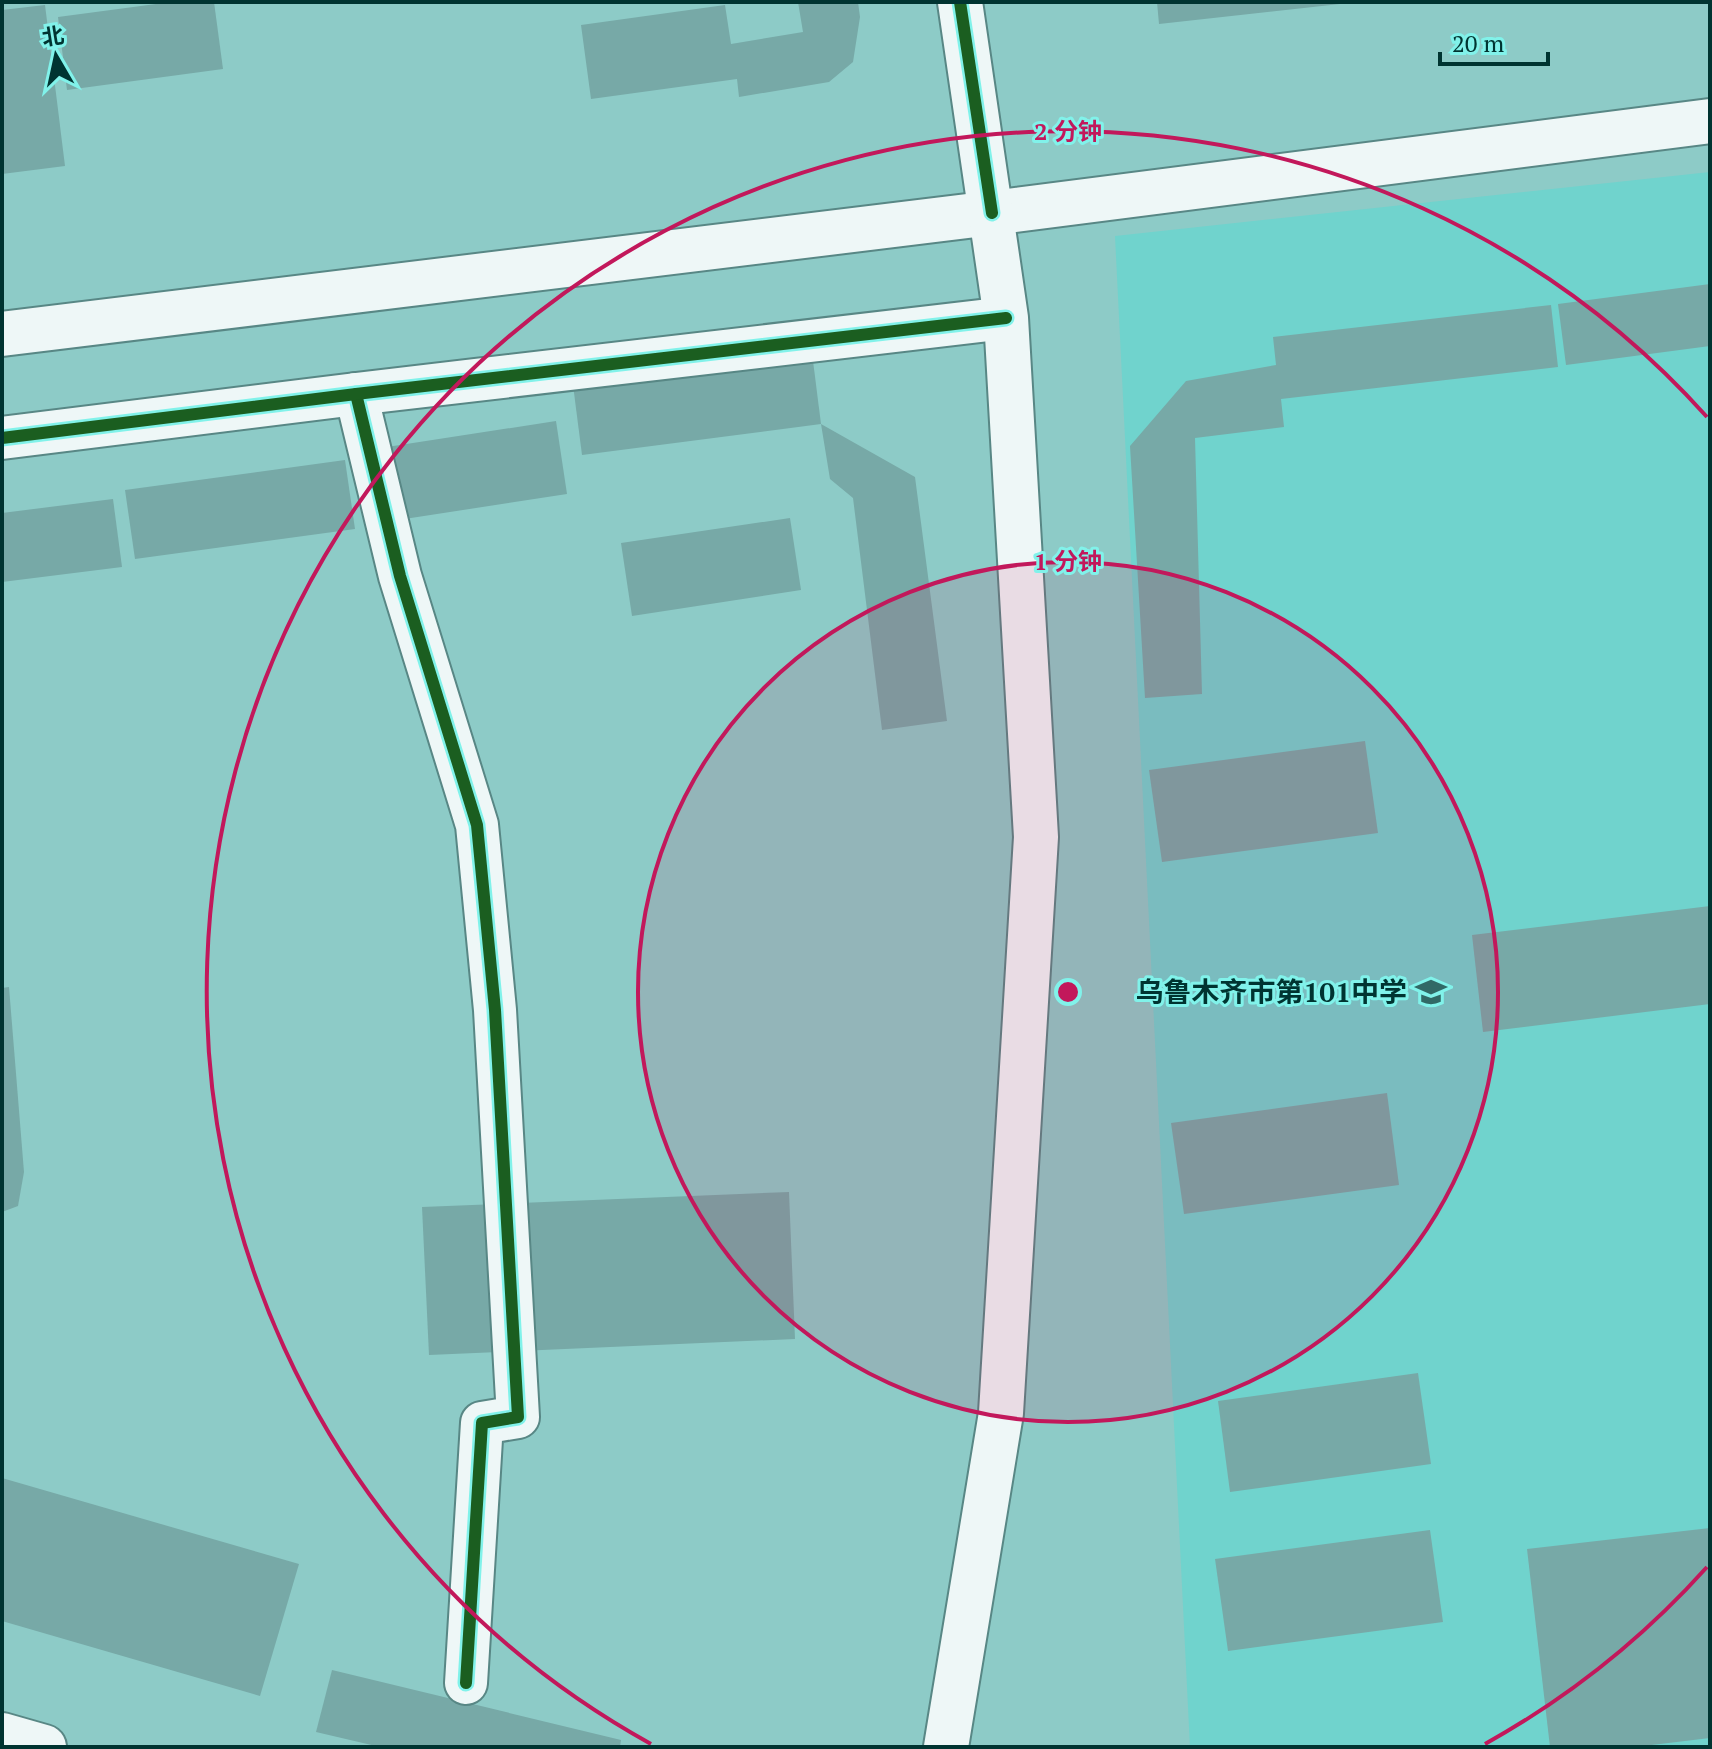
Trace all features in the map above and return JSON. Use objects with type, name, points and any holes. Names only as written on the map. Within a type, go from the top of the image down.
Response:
[{"type":"main road","points":[[946,1747],[1001,1413],[1036,837],[1006,318],[960,2]]},
{"type":"main road","points":[[2,334],[992,213],[1710,121]]},
{"type":"main road","points":[[2,1735],[44,1747]]},
{"type":"street","points":[[2,438],[1006,318]]},
{"type":"street","points":[[356,394],[400,576],[477,825],[495,1010],[518,1417],[482,1423],[466,1683]]},
{"type":"shaded area","name":"乌鲁木齐市第101中学","points":[[1710,172],[1710,1747],[1190,1747],[1115,236]]},
{"type":"building","points":[[171,2],[214,2],[223,69],[67,90],[58,17]]},
{"type":"building","points":[[798,2],[858,2],[860,17],[853,62],[829,82],[739,97],[737,79],[591,99],[581,25],[725,5],[731,44],[803,32]]},
{"type":"building","points":[[1157,2],[1340,2],[1340,4],[1159,24]]},
{"type":"building","points":[[45,5],[65,166],[2,174],[2,10]]},
{"type":"building","points":[[1710,284],[1710,346],[1566,365],[1558,304]]},
{"type":"building","points":[[1551,305],[1558,367],[1281,399],[1284,427],[1195,438],[1202,694],[1145,698],[1130,446],[1186,381],[1276,365],[1273,337]]},
{"type":"building","points":[[812,353],[821,424],[582,455],[573,385]]},
{"type":"building","points":[[556,421],[567,494],[398,520],[387,447]]},
{"type":"building","points":[[821,424],[915,477],[947,721],[882,730],[853,498],[830,479]]},
{"type":"building","points":[[345,460],[355,529],[135,559],[125,490]]},
{"type":"building","points":[[113,499],[122,567],[2,582],[2,513]]},
{"type":"building","points":[[790,518],[801,590],[632,616],[621,543]]},
{"type":"building","points":[[1365,741],[1378,833],[1162,862],[1149,770]]},
{"type":"building","points":[[1710,906],[1710,1004],[1483,1032],[1472,935]]},
{"type":"building","points":[[9,987],[24,1172],[18,1206],[2,1212],[2,988]]},
{"type":"building","points":[[1387,1093],[1399,1185],[1184,1214],[1171,1123]]},
{"type":"building","points":[[789,1192],[795,1339],[429,1355],[422,1207]]},
{"type":"building","points":[[1418,1373],[1431,1464],[1230,1492],[1218,1401]]},
{"type":"building","points":[[2,1478],[299,1564],[260,1696],[2,1621]]},
{"type":"building","points":[[1710,1528],[1710,1738],[1635,1747],[1550,1747],[1527,1549]]},
{"type":"building","points":[[1430,1530],[1443,1622],[1228,1651],[1215,1559]]},
{"type":"building","points":[[332,1670],[621,1740],[620,1747],[380,1747],[316,1732]]},
{"type":"cycle path","points":[[960,2],[992,213]]},
{"type":"cycle path","points":[[2,438],[1006,318]]},
{"type":"cycle path","points":[[356,394],[400,576],[477,825],[495,1010],[518,1417],[482,1423],[466,1683]]},
{"type":"place","name":"乌鲁木齐市第101中学","points":[[1431,992]]}]
